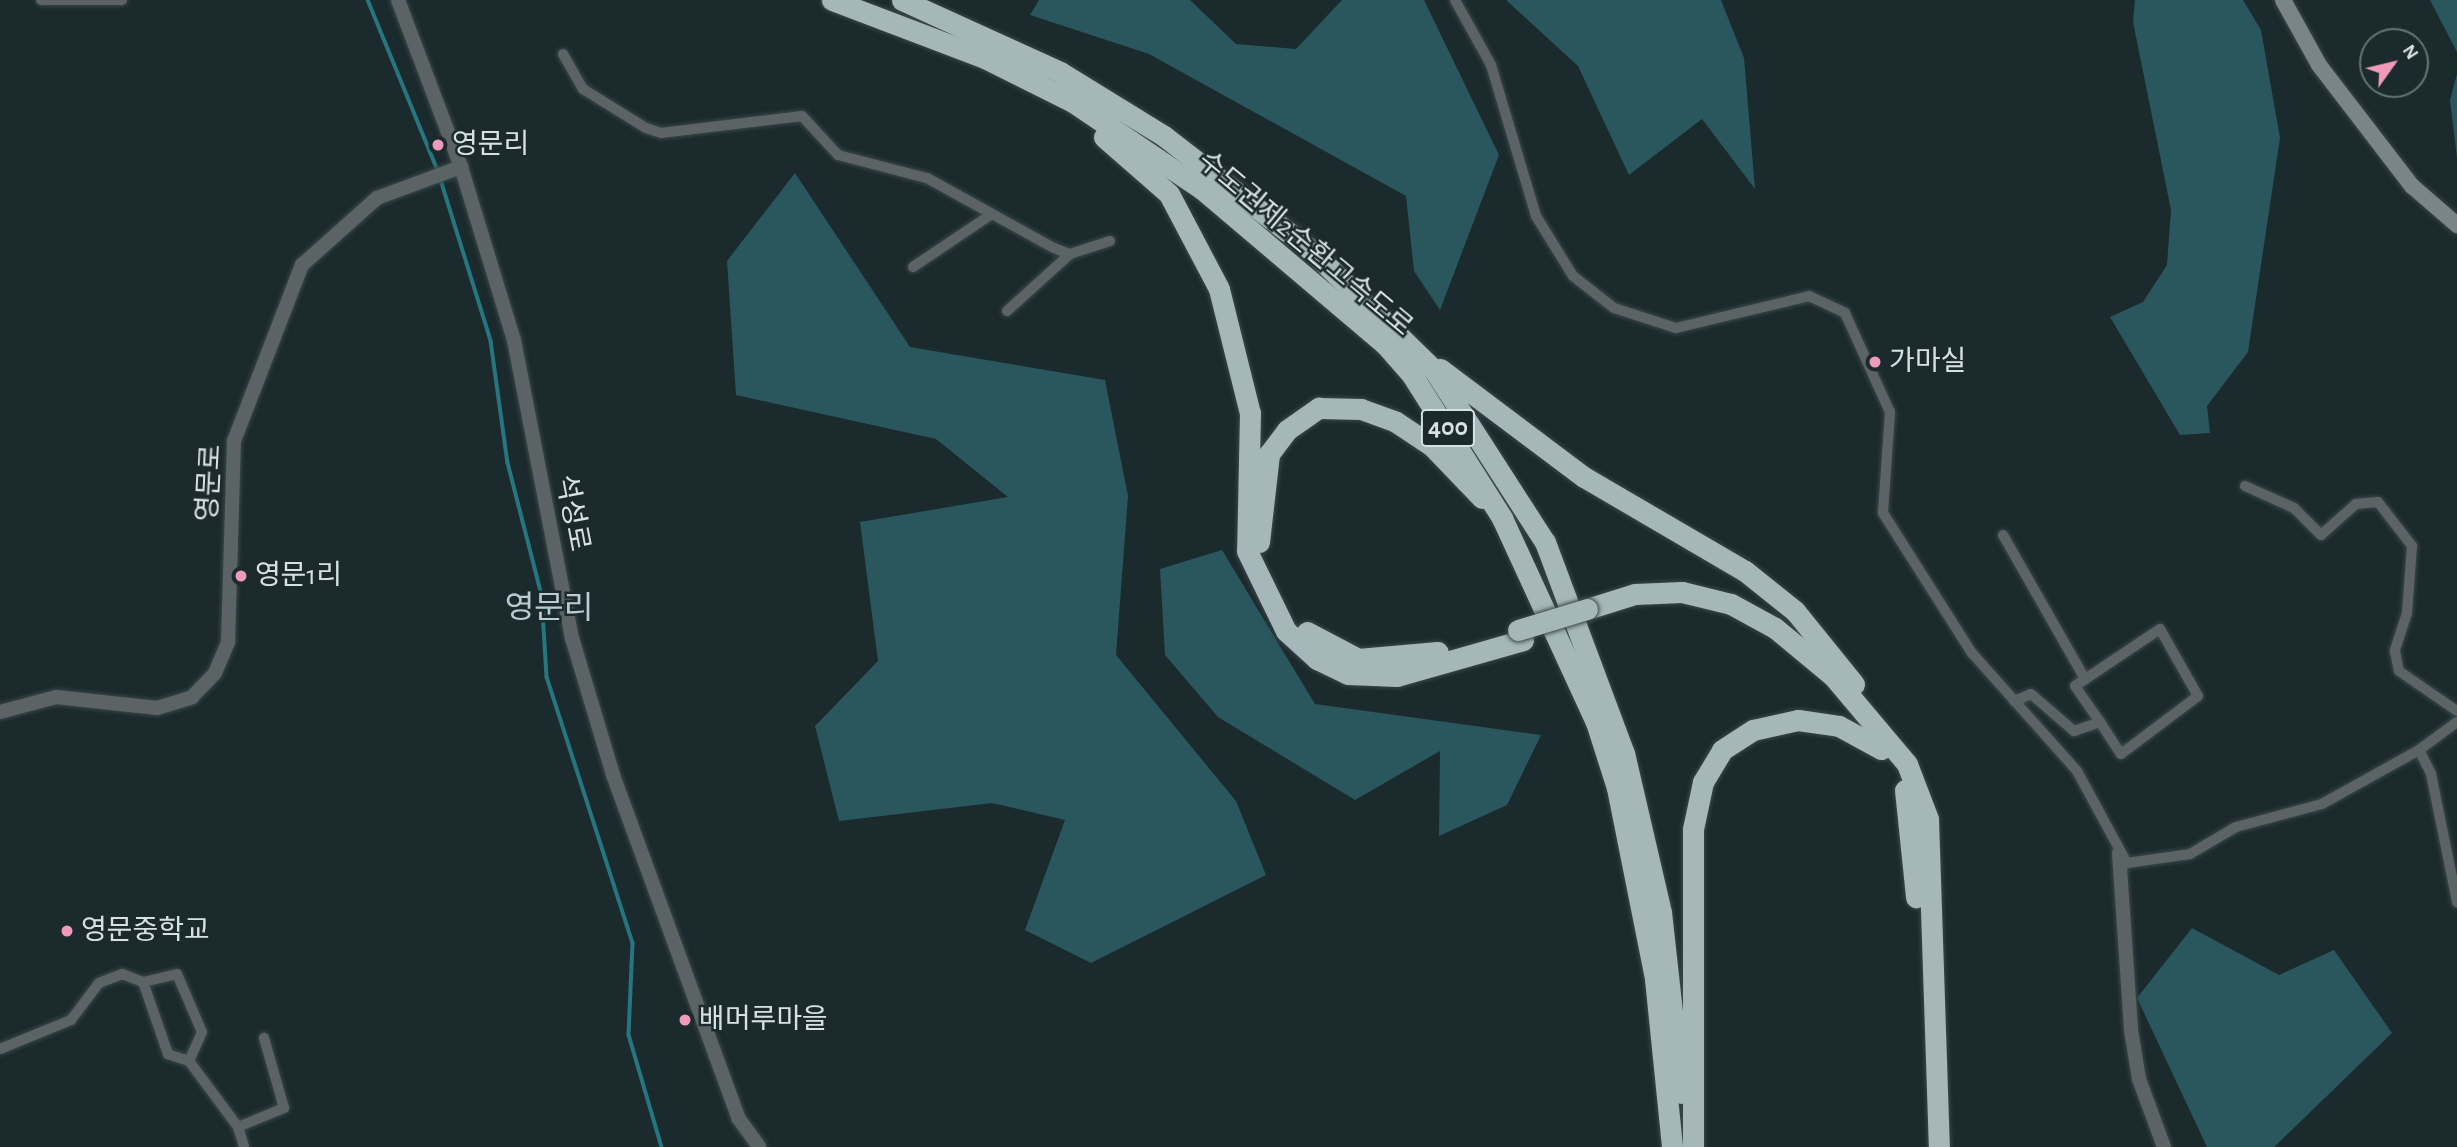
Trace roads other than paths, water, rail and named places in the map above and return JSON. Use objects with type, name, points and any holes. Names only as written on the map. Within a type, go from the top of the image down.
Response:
[{"type":"highway","name":"수도권제2순환고속도로","points":[[832,0],[985,58],[1073,102],[1202,189],[1385,344],[1443,420],[1502,519],[1573,660],[1617,788],[1656,979],[1672,1147]]},
{"type":"highway","name":"수도권제2순환고속도로","points":[[902,0],[1060,72],[1164,136],[1311,250],[1426,360],[1545,542],[1624,752],[1667,947],[1685,1147]]},
{"type":"highway","points":[[1073,102],[1087,123],[1169,194],[1219,289],[1250,413],[1247,551],[1286,631],[1317,659],[1348,674],[1397,676],[1590,614],[1636,594],[1682,592],[1731,604],[1775,628],[1833,676],[1907,764]]},
{"type":"highway","points":[[1426,360],[1584,477],[1745,571],[1795,611],[1907,764],[1928,819],[1939,1147]]},
{"type":"highway","points":[[1502,519],[1432,446],[1396,422],[1361,409],[1319,408],[1287,430],[1269,454],[1259,555],[1292,620],[1323,646],[1358,659],[1417,657],[1521,635]]},
{"type":"highway","points":[[1590,614],[1694,606],[1746,624],[1807,670],[1899,770],[1913,821],[1928,1147]]},
{"type":"highway","points":[[1693,1147],[1693,830],[1703,782],[1721,750],[1754,730],[1798,720],[1839,726],[1881,749]]},
{"type":"main road","points":[[2283,0],[2319,65],[2412,186],[2457,225]]},
{"type":"street","points":[[41,0],[122,0]]},
{"type":"street","name":"석성로","points":[[398,0],[514,340],[572,638],[609,762],[739,1119],[758,1147]]},
{"type":"street","points":[[1455,0],[1490,65],[1536,216],[1573,276],[1614,308],[1676,328],[1809,296],[1845,313],[1890,412],[1883,513],[1972,653],[2077,771],[2119,852],[2134,866],[2190,854],[2236,827],[2322,804],[2419,750],[2457,722]]},
{"type":"street","points":[[563,54],[583,89],[646,128],[661,133],[802,116],[838,155],[927,178],[989,216],[1070,254]]},
{"type":"street","name":"영문로","points":[[0,712],[56,696],[158,708],[192,697],[215,673],[228,642],[234,441],[265,351],[302,265],[320,243],[377,198],[456,169]]},
{"type":"street","points":[[913,267],[989,216]]},
{"type":"street","points":[[1007,311],[1070,254],[1110,241]]},
{"type":"street","points":[[2245,486],[2294,508],[2321,535],[2356,504],[2378,502],[2412,546],[2407,613],[2395,651],[2399,671],[2457,711]]},
{"type":"street","points":[[2003,535],[2085,679]]},
{"type":"street","points":[[2160,629],[2198,696],[2121,754],[2100,722],[2075,686],[2160,629]]},
{"type":"street","points":[[2014,701],[2031,694],[2074,731],[2100,722]]},
{"type":"street","points":[[2419,750],[2431,774],[2457,902]]},
{"type":"street","points":[[2119,852],[2131,1030],[2139,1079],[2164,1147]]},
{"type":"street","points":[[0,1049],[71,1020],[99,983],[122,974],[143,982],[177,974],[202,1032],[189,1061]]},
{"type":"street","points":[[143,982],[167,1054],[189,1061],[238,1127],[244,1147]]},
{"type":"street","points":[[238,1127],[284,1108],[264,1038]]},
{"type":"waterway","points":[[368,0],[439,173]]},
{"type":"waterway","points":[[441,180],[491,341],[508,463],[542,595],[547,677],[633,943],[629,1035],[662,1147]]},
{"type":"place","name":"영문리","points":[[438,145]]},
{"type":"place","name":"가마실","points":[[1875,362]]},
{"type":"place","name":"영문1리","points":[[241,576]]},
{"type":"place","name":"영문중학교","points":[[67,931]]},
{"type":"place","name":"배머루마을","points":[[685,1020]]},
{"type":"district","name":"영문리","points":[[549,608]]}]
